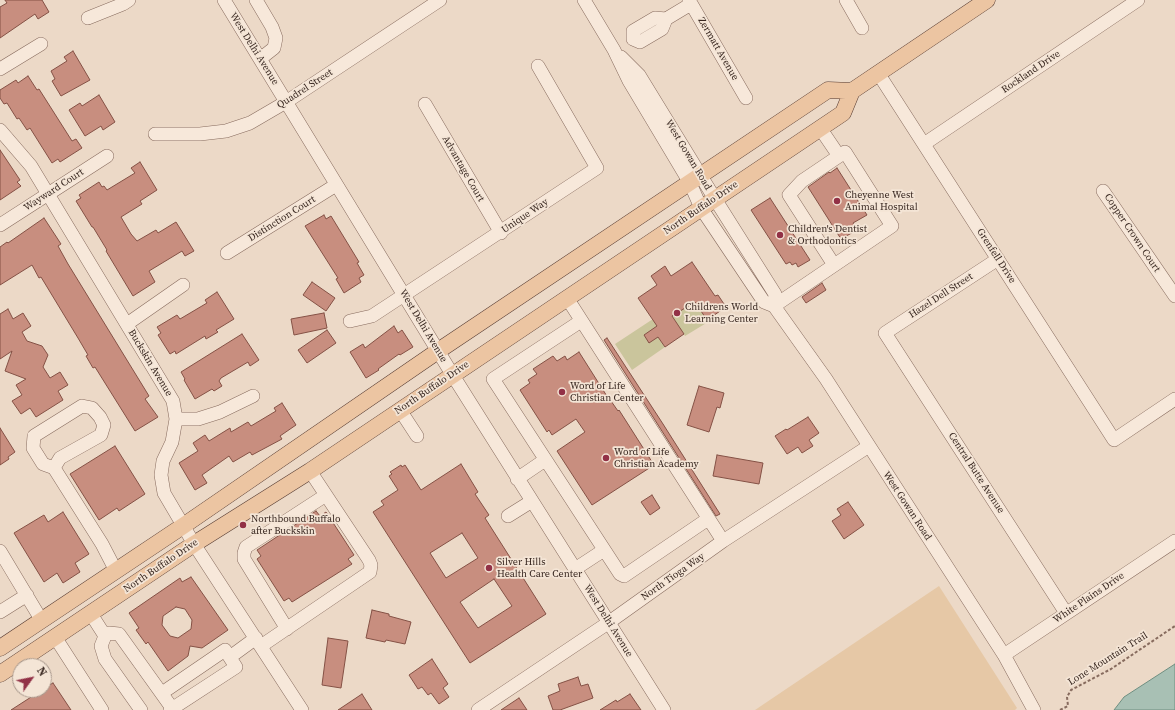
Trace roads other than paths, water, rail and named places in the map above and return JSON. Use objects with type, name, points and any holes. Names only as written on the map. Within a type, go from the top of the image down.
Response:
[{"type":"main road","points":[[852,91],[987,0]]},
{"type":"main road","name":"North Buffalo Drive","points":[[0,648],[183,526],[438,351],[696,180],[828,90],[852,91],[843,113],[452,374],[310,471],[194,544],[0,674]]},
{"type":"street","points":[[88,18],[123,4],[129,0]]},
{"type":"street","name":"West Delhi Avenue","points":[[224,0],[517,479],[664,710]]},
{"type":"street","points":[[256,0],[276,38],[274,48],[260,59]]},
{"type":"street","name":"Quadrel Street","points":[[155,134],[200,134],[226,131],[250,124],[286,102],[440,0]]},
{"type":"street","name":"West Gowan Road","points":[[584,0],[614,50],[639,75],[696,180],[715,199],[775,294],[774,306]]},
{"type":"street","points":[[846,0],[862,28]]},
{"type":"street","name":"Rockland Drive","points":[[924,144],[1138,0]]},
{"type":"street","points":[[614,50],[633,39],[633,31],[654,26],[655,18],[666,19],[690,2]]},
{"type":"street","name":"Zermatt Avenue","points":[[690,2],[746,98]]},
{"type":"street","points":[[0,69],[41,44]]},
{"type":"street","name":"Unique Way","points":[[350,321],[372,316],[598,168],[538,66]]},
{"type":"street","name":"Grenfell Drive","points":[[878,73],[1114,440],[1175,399]]},
{"type":"street","name":"Advantage Court","points":[[425,104],[500,233]]},
{"type":"street","points":[[820,128],[839,156]]},
{"type":"street","name":"Buckskin Avenue","points":[[0,130],[32,166],[173,401],[176,419],[172,442],[163,461],[161,475],[164,493],[194,544],[302,710]]},
{"type":"street","points":[[774,306],[892,226],[845,152],[802,181],[789,195],[834,265]]},
{"type":"street","name":"Wayward Court","points":[[0,225],[107,156]]},
{"type":"street","name":"West Gowan Road","points":[[696,180],[701,208],[764,302],[774,306],[826,379],[1004,655],[1034,710]]},
{"type":"street","name":"Distinction Court","points":[[227,253],[336,185]]},
{"type":"street","name":"Copper Crown Court","points":[[1103,190],[1175,296]]},
{"type":"street","name":"Hazel Dell Street","points":[[885,333],[998,259]]},
{"type":"street","points":[[127,324],[183,286]]},
{"type":"street","points":[[567,298],[723,541]]},
{"type":"street","points":[[581,321],[493,379],[620,574],[624,576],[708,519]]},
{"type":"street","name":"Central Butte Avenue","points":[[885,333],[1066,613]]},
{"type":"street","points":[[176,419],[198,418],[220,412],[253,396]]},
{"type":"street","points":[[54,468],[60,458],[101,435],[104,425],[100,417],[92,408],[82,406],[34,436],[33,448],[43,464],[54,468],[102,544],[116,571]]},
{"type":"street","points":[[400,410],[417,436]]},
{"type":"street","name":"North Tioga Way","points":[[478,710],[608,623],[723,541],[869,446]]},
{"type":"street","points":[[517,479],[545,460]]},
{"type":"street","points":[[230,657],[258,642],[288,629],[370,572],[371,565],[369,560],[310,471]]},
{"type":"street","points":[[288,629],[244,559],[244,553],[246,547],[326,495]]},
{"type":"street","points":[[508,516],[532,501]]},
{"type":"street","name":"White Plains Drive","points":[[1004,655],[1175,541]]},
{"type":"street","points":[[575,569],[604,550]]},
{"type":"street","points":[[0,551],[42,621]]},
{"type":"street","points":[[0,612],[27,595]]},
{"type":"street","points":[[91,614],[105,636]]},
{"type":"street","points":[[141,710],[105,659],[101,646],[105,636],[109,633],[119,634],[162,693],[171,709],[236,667],[225,650],[162,693]]},
{"type":"street","points":[[55,637],[102,710]]},
{"type":"place","name":"Cheyenne West Animal Hospital","points":[[837,201]]},
{"type":"place","name":"Children's Dentist & Orthodontics","points":[[780,235]]},
{"type":"place","name":"Childrens World Learning Center","points":[[677,313]]},
{"type":"place","name":"Word of Life Christian Center","points":[[562,392]]},
{"type":"place","name":"Word of Life Christian Academy","points":[[606,458]]},
{"type":"place","name":"Northbound Buffalo after Buckskin","points":[[243,525]]},
{"type":"place","name":"Silver Hills Health Care Center","points":[[489,568]]}]
